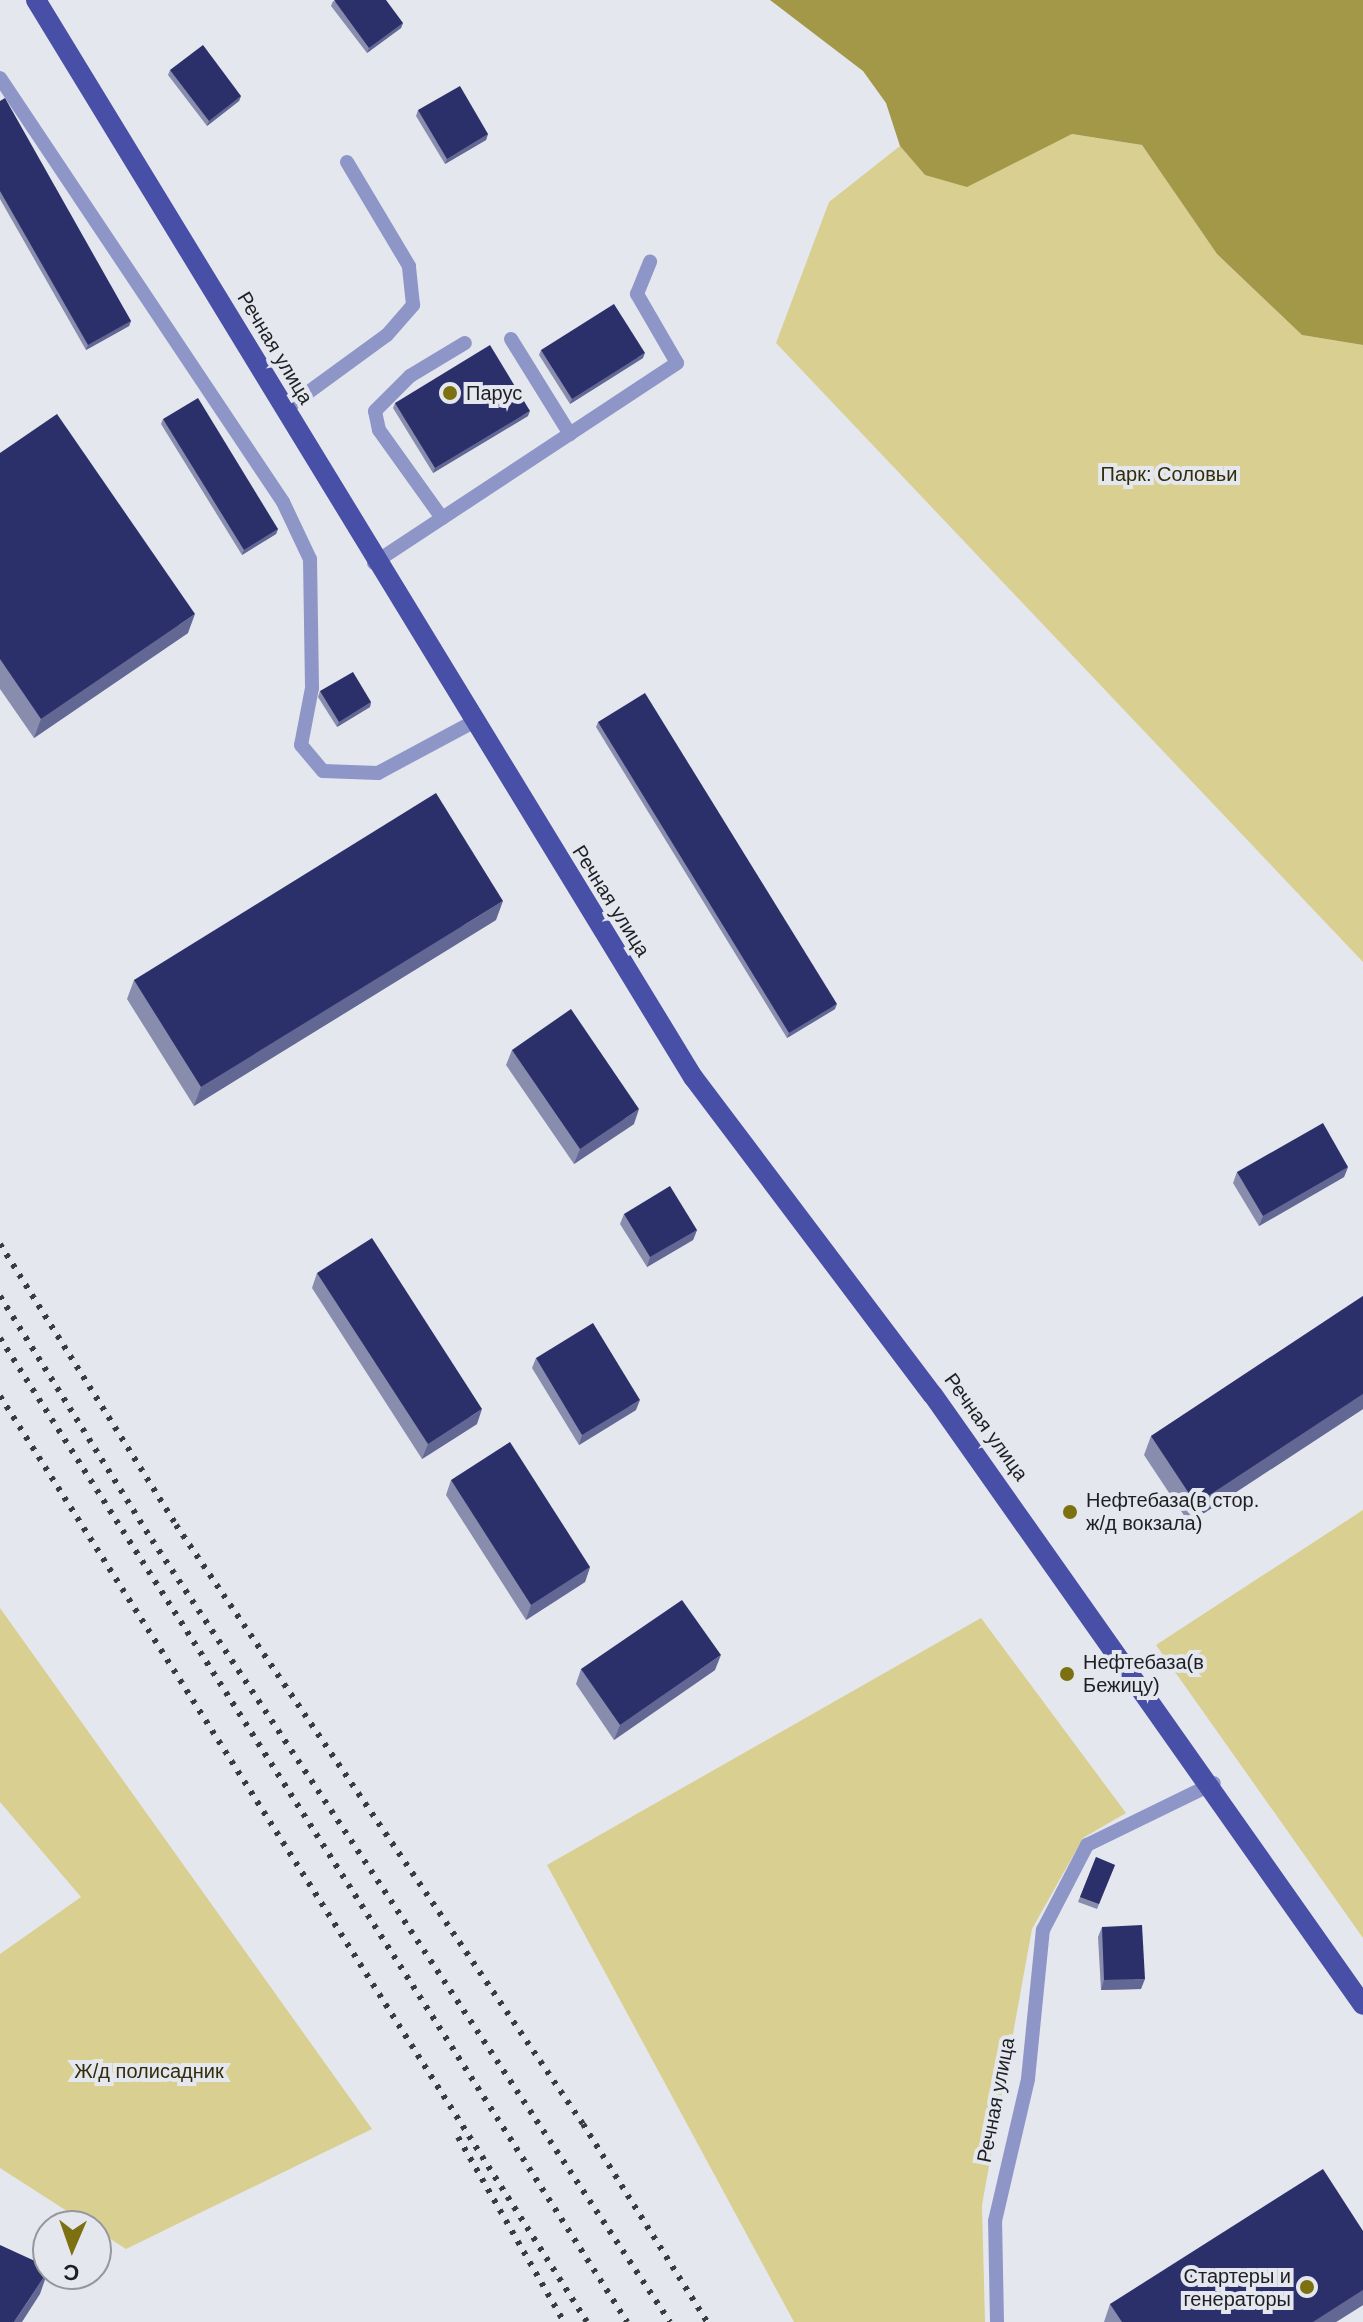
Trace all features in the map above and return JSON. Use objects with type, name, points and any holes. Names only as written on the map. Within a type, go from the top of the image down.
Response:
[{"type":"main road","name":"Речная улица","points":[[36,0],[374,563],[731,1134],[933,1395],[1214,1783],[1363,2005]]},
{"type":"lane","points":[[0,78],[297,530],[310,559],[312,688],[301,745],[323,771],[378,773],[473,722]]},
{"type":"lane","points":[[284,410],[387,335],[413,305],[409,266],[347,162]]},
{"type":"lane","points":[[374,563],[677,363],[637,294],[650,262]]},
{"type":"lane","points":[[511,339],[570,434]]},
{"type":"lane","points":[[442,518],[379,430],[375,411],[410,376],[465,343]]},
{"type":"lane","name":"Речная улица","points":[[997,2322],[995,2221],[1028,2079],[1043,1930],[1087,1845],[1214,1783]]},
{"type":"green space","name":"Парк: Соловьи","points":[[1072,134],[1142,145],[1217,254],[1302,335],[1363,345],[1363,962],[776,343],[829,202],[900,146],[925,175],[1007,166]]},
{"type":"green space","points":[[1363,1510],[1363,1938],[1156,1645]]},
{"type":"green space","name":"Ж/д полисадник","points":[[0,1608],[372,2129],[126,2249],[112,2240],[112,2210],[65,2210],[0,2168],[0,1954],[81,1897],[0,1802]]},
{"type":"green space","points":[[981,1618],[1126,1813],[1083,1838],[1032,1929],[982,2205],[985,2322],[794,2322],[547,1865]]},
{"type":"shaded area","points":[[770,0],[1363,0],[1363,345],[1302,335],[1217,254],[1142,145],[1072,134],[967,187],[925,175],[900,146],[886,103],[863,71]]},
{"type":"building","points":[[334,0],[386,0],[403,23],[369,48]]},
{"type":"building","points":[[203,45],[241,96],[209,121],[170,70]]},
{"type":"building","points":[[460,86],[488,134],[447,159],[418,110]]},
{"type":"building","points":[[5,98],[131,321],[88,345],[0,191],[0,101]]},
{"type":"building","points":[[614,304],[645,353],[572,399],[541,350]]},
{"type":"building","points":[[490,345],[530,411],[435,468],[395,403]]},
{"type":"building","points":[[198,398],[278,529],[244,550],[163,419]]},
{"type":"building","points":[[57,414],[195,614],[41,719],[0,659],[0,453]]},
{"type":"building","points":[[353,672],[371,702],[339,722],[320,691]]},
{"type":"building","points":[[645,693],[837,1004],[789,1033],[598,722]]},
{"type":"building","points":[[436,793],[503,901],[201,1087],[134,980]]},
{"type":"building","points":[[571,1009],[639,1109],[580,1149],[512,1050]]},
{"type":"building","points":[[1323,1123],[1348,1167],[1263,1216],[1237,1172]]},
{"type":"building","points":[[670,1186],[697,1230],[650,1257],[624,1214]]},
{"type":"building","points":[[372,1238],[482,1409],[428,1444],[317,1273]]},
{"type":"building","points":[[1363,1296],[1363,1394],[1196,1504],[1151,1436]]},
{"type":"building","points":[[593,1323],[640,1400],[582,1435],[536,1358]]},
{"type":"building","points":[[510,1442],[590,1567],[531,1605],[451,1480]]},
{"type":"building","points":[[682,1600],[721,1655],[620,1725],[581,1669]]},
{"type":"building","points":[[1096,1857],[1115,1865],[1099,1904],[1080,1897]]},
{"type":"building","points":[[1142,1925],[1145,1979],[1104,1980],[1102,1927]]},
{"type":"building","points":[[1323,2169],[1363,2231],[1363,2290],[1313,2322],[1122,2322],[1110,2304]]},
{"type":"building","points":[[0,2245],[32,2260],[32,2290],[35,2290],[14,2322],[0,2322]]},
{"type":"railway","points":[[0,1244],[176,1525],[583,2124],[707,2322]]},
{"type":"railway","points":[[0,1296],[152,1540],[670,2322]]},
{"type":"railway","points":[[0,1338],[627,2322]]},
{"type":"railway","points":[[0,1396],[587,2322]]},
{"type":"railway","points":[[458,2137],[564,2322]]},
{"type":"place","name":"Парус","points":[[450,393]]},
{"type":"place","name":"Нефтебаза(в стор. ж/д вокзала)","points":[[1070,1512]]},
{"type":"place","name":"Нефтебаза(в Бежицу)","points":[[1067,1674]]},
{"type":"place","name":"Стартеры и генераторы","points":[[1307,2287]]}]
